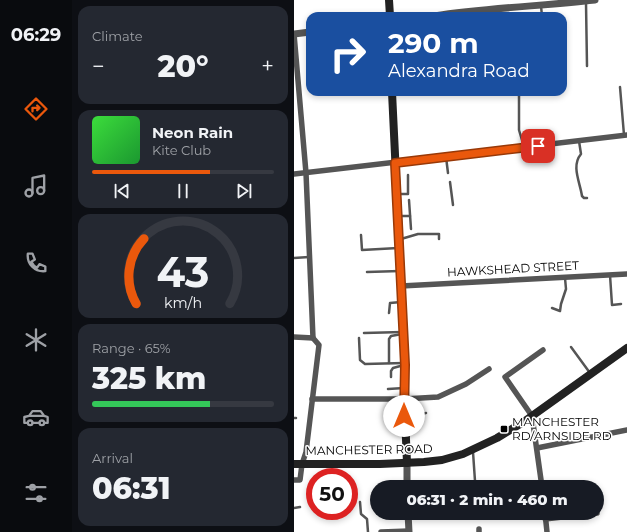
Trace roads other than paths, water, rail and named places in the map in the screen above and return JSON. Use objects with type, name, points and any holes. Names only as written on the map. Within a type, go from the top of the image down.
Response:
[{"type":"main road","points":[[389,0],[390,12]]},
{"type":"main road","points":[[392,96],[405,364],[404,399],[408,415],[406,463]]},
{"type":"main road","name":"MANCHESTER ROAD","points":[[298,464],[406,463],[442,460],[463,454],[497,438],[532,416],[626,350]]},
{"type":"street","points":[[463,12],[595,0]]},
{"type":"street","points":[[306,32],[294,34],[297,99],[306,173],[313,338]]},
{"type":"street","points":[[294,174],[626,135]]},
{"type":"street","name":"HAWKSHEAD STREET","points":[[401,286],[627,274]]},
{"type":"street","points":[[294,337],[313,338],[317,341],[318,345],[306,452],[298,464],[300,480],[294,480]]},
{"type":"street","points":[[541,480],[532,416],[505,377],[543,350]]},
{"type":"street","points":[[312,399],[404,399],[438,397],[466,384],[489,369]]},
{"type":"street","points":[[537,448],[627,430]]},
{"type":"street","points":[[406,463],[407,480]]},
{"type":"street","points":[[381,532],[409,532],[408,520]]},
{"type":"street","points":[[546,520],[547,532]]},
{"type":"lane","points":[[586,1],[587,66]]},
{"type":"lane","points":[[541,6],[542,12]]},
{"type":"lane","points":[[620,87],[626,135]]},
{"type":"lane","points":[[519,96],[519,130],[524,147]]},
{"type":"lane","points":[[578,141],[581,154],[576,162],[576,168],[582,196],[587,198]]},
{"type":"lane","points":[[446,157],[448,173]]},
{"type":"lane","points":[[396,194],[408,194],[408,175]]},
{"type":"lane","points":[[450,182],[453,205]]},
{"type":"lane","points":[[409,200],[411,229]]},
{"type":"lane","points":[[398,217],[410,216]]},
{"type":"lane","points":[[398,239],[407,238],[418,234],[439,234],[439,239]]},
{"type":"lane","points":[[362,236],[362,250],[399,248]]},
{"type":"lane","points":[[294,258],[310,257]]},
{"type":"lane","points":[[367,272],[400,271]]},
{"type":"lane","points":[[610,275],[612,305],[621,304]]},
{"type":"lane","points":[[552,308],[560,311],[566,289],[565,277]]},
{"type":"lane","points":[[389,313],[390,304],[402,302]]},
{"type":"lane","points":[[364,333],[403,333]]},
{"type":"lane","points":[[389,363],[388,345],[390,337],[403,333]]},
{"type":"lane","points":[[359,338],[360,360],[365,364],[405,364]]},
{"type":"lane","points":[[571,347],[590,374]]},
{"type":"lane","points":[[392,377],[392,368],[405,364]]},
{"type":"lane","points":[[388,389],[404,388]]},
{"type":"lane","points":[[413,424],[408,415],[426,414]]},
{"type":"lane","points":[[472,449],[475,480]]},
{"type":"lane","points":[[360,502],[361,514],[366,519],[368,532]]},
{"type":"lane","points":[[294,508],[300,507]]},
{"type":"place","name":"MANCHESTER RD/ARNSIDE RD","points":[[504,429]]}]
